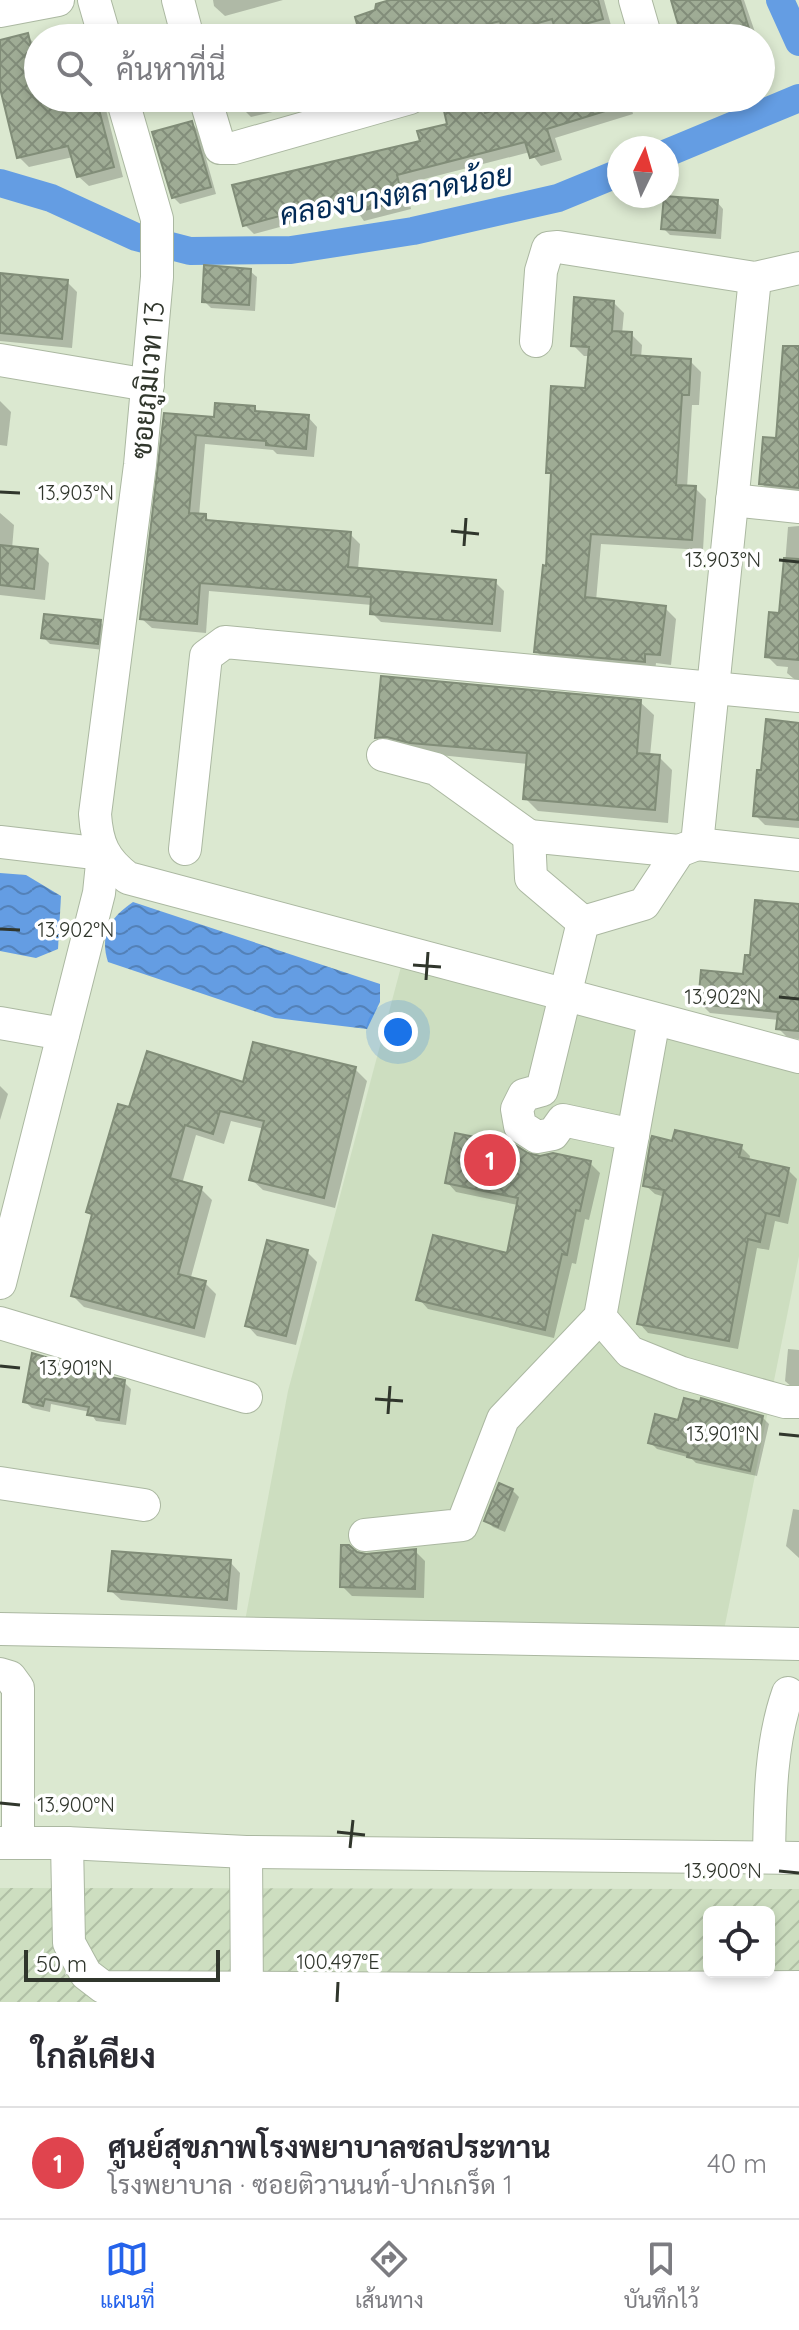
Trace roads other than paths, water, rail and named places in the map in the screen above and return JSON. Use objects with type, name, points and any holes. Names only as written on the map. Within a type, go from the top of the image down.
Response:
[{"type":"street","points":[[0,11],[58,0]]},
{"type":"street","points":[[94,0],[101,24]]},
{"type":"street","points":[[178,0],[184,24]]},
{"type":"street","points":[[635,0],[636,24]]},
{"type":"street","name":"ซอยภูมิเวท 13","points":[[0,1283],[99,893],[103,854],[96,839],[95,814],[140,465],[157,277],[157,219],[126,112]]},
{"type":"street","points":[[209,112],[220,148],[234,148],[361,112]]},
{"type":"street","points":[[536,341],[541,271],[548,248],[558,247],[755,278],[799,268]]},
{"type":"street","points":[[583,922],[644,904],[688,847],[713,687],[755,278]]},
{"type":"street","points":[[0,360],[148,385]]},
{"type":"street","points":[[732,500],[799,507]]},
{"type":"street","points":[[185,849],[206,656],[225,642],[799,696]]},
{"type":"street","points":[[383,755],[436,769],[529,836],[799,855]]},
{"type":"street","points":[[529,836],[531,878],[583,922]]},
{"type":"street","points":[[0,842],[103,854],[128,878],[799,1057]]},
{"type":"street","points":[[583,922],[542,1090],[524,1095],[517,1109],[520,1126],[537,1137],[553,1134],[563,1120],[633,1135]]},
{"type":"street","points":[[365,1535],[462,1525],[503,1419],[600,1317],[654,1019]]},
{"type":"street","points":[[0,1023],[63,1034]]},
{"type":"street","points":[[600,1317],[630,1352],[682,1373],[785,1402],[799,1402]]},
{"type":"street","points":[[0,1323],[246,1397]]},
{"type":"street","points":[[0,1483],[144,1505]]},
{"type":"street","points":[[0,1629],[799,1644]]},
{"type":"street","points":[[0,1674],[10,1677],[18,1688],[9,1843],[246,1852],[784,1858],[770,1800],[781,1711],[788,1693]]},
{"type":"street","points":[[67,1843],[69,1943],[91,1978],[103,1987],[248,1994],[477,1996],[799,1987]]},
{"type":"street","points":[[246,1852],[248,1994]]},
{"type":"water","points":[[0,873],[26,875],[61,896],[58,949],[36,958],[0,951]]},
{"type":"water","points":[[133,902],[380,984],[380,1002],[367,1029],[275,1018],[108,962],[105,943],[109,927]]},
{"type":"waterway","points":[[780,0],[799,42]]},
{"type":"waterway","name":"คลองบางตลาดน้อย","points":[[775,108],[799,98]]},
{"type":"waterway","name":"คลองบางตลาดน้อย","points":[[679,148],[765,112]]},
{"type":"waterway","name":"คลองบางตลาดน้อย","points":[[0,183],[51,198],[136,237],[190,251],[291,250],[413,231],[558,198],[607,178]]},
{"type":"place","name":"ศูนย์สุขภาพโรงพยาบาลชลประทาน","points":[[490,1160]]}]
